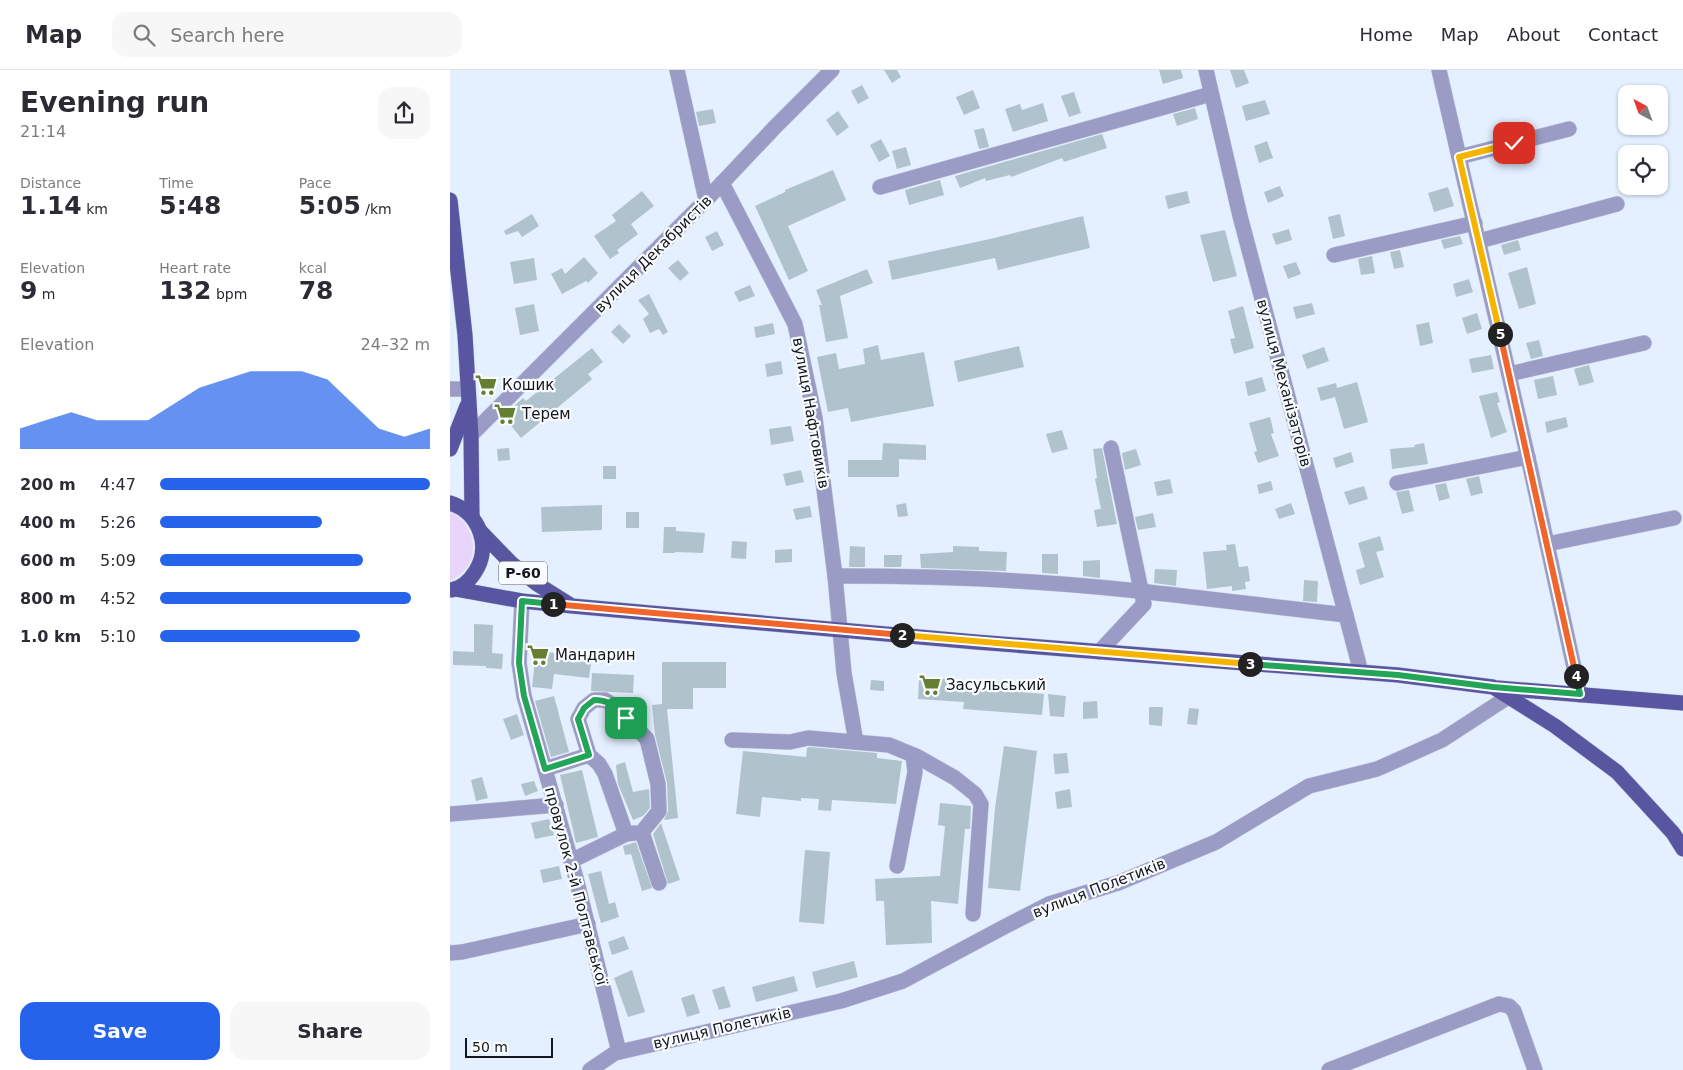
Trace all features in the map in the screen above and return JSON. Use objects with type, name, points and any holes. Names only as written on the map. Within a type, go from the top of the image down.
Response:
[{"type":"main road","points":[[450,200],[464,335],[471,435],[472,516]]},
{"type":"main road","points":[[450,449],[468,396]]},
{"type":"main road","points":[[450,503],[459,506],[472,516],[480,531],[483,548],[480,565],[470,579],[453,590]]},
{"type":"main road","name":"Р-60","points":[[480,531],[511,563],[537,584],[572,606]]},
{"type":"main road","name":"Р-60","points":[[453,590],[522,601],[572,606],[1099,652],[1398,675],[1493,687],[1555,726],[1617,772],[1673,833],[1683,849]]},
{"type":"main road","points":[[1493,687],[1683,703]]},
{"type":"street","points":[[677,70],[706,200]]},
{"type":"street","name":"вулиця Декабристів","points":[[471,435],[722,184],[832,70]]},
{"type":"street","name":"вулиця Механізаторів","points":[[1206,70],[1245,235],[1361,672]]},
{"type":"street","points":[[1439,70],[1528,457],[1580,694]]},
{"type":"street","points":[[880,187],[1211,94]]},
{"type":"street","points":[[1459,157],[1569,129]]},
{"type":"street","name":"вулиця Нафтовиків","points":[[722,184],[795,324],[815,418],[835,576],[844,673],[856,742]]},
{"type":"street","points":[[1479,241],[1617,204]]},
{"type":"street","points":[[1334,255],[1475,223]]},
{"type":"street","points":[[1509,374],[1644,343]]},
{"type":"street","points":[[450,389],[468,396]]},
{"type":"street","points":[[1099,652],[1144,604],[1111,448]]},
{"type":"street","points":[[1398,483],[1528,457]]},
{"type":"street","points":[[1547,544],[1674,518]]},
{"type":"street","points":[[835,576],[900,576],[1018,581],[1141,592],[1346,616]]},
{"type":"street","name":"провулок 2-й Полтавської","points":[[522,601],[519,663],[524,696],[588,924],[619,1052]]},
{"type":"street","name":"вулиця Полетиків","points":[[590,1070],[619,1052],[841,1001],[903,981],[1049,904],[1118,883],[1216,842],[1309,786],[1377,769],[1442,740],[1508,697]]},
{"type":"street","points":[[571,862],[634,833],[659,811],[658,784],[648,739],[616,707],[605,700],[594,700],[584,708],[578,719],[589,755],[599,764],[605,774],[634,833],[660,883]]},
{"type":"street","points":[[732,740],[790,742],[808,738],[889,745],[913,755],[955,778],[975,794],[981,804],[973,914]]},
{"type":"street","points":[[545,769],[589,755]]},
{"type":"street","points":[[896,866],[916,772],[913,755]]},
{"type":"street","points":[[450,814],[556,806]]},
{"type":"street","points":[[450,953],[588,924]]},
{"type":"street","points":[[1329,1070],[1499,1004],[1509,1006],[1514,1011],[1535,1070]]},
{"type":"shaded area","points":[[450,512],[457,516],[467,527],[473,548],[468,565],[462,573],[450,581]]},
{"type":"building","points":[[884,70],[897,70],[901,77],[892,83]]},
{"type":"building","points":[[1159,70],[1181,70],[1183,78],[1163,84]]},
{"type":"building","points":[[1230,70],[1244,70],[1249,83],[1236,88]]},
{"type":"building","points":[[862,85],[869,98],[858,104],[851,91]]},
{"type":"building","points":[[973,90],[980,108],[964,115],[956,97]]},
{"type":"building","points":[[1074,92],[1081,113],[1069,117],[1061,96]]},
{"type":"building","points":[[1265,100],[1270,114],[1246,121],[1242,106]]},
{"type":"building","points":[[1043,103],[1048,121],[1013,132],[1005,109],[1020,104],[1022,110]]},
{"type":"building","points":[[1195,108],[1198,119],[1177,126],[1173,114]]},
{"type":"building","points":[[713,109],[716,123],[699,126],[696,112]]},
{"type":"building","points":[[838,111],[849,127],[837,136],[826,120]]},
{"type":"building","points":[[984,128],[989,147],[979,149],[974,130]]},
{"type":"building","points":[[1102,134],[1107,148],[1064,162],[1062,158],[1011,177],[1010,175],[986,181],[985,178],[960,188],[955,176]]},
{"type":"building","points":[[881,139],[890,156],[879,162],[870,145]]},
{"type":"building","points":[[1267,141],[1273,158],[1259,163],[1254,146]]},
{"type":"building","points":[[906,147],[911,165],[897,169],[892,151]]},
{"type":"building","points":[[833,170],[846,200],[788,226],[808,271],[789,280],[755,206],[785,192],[785,190]]},
{"type":"building","points":[[940,180],[944,195],[909,205],[905,190]]},
{"type":"building","points":[[1280,186],[1284,196],[1268,203],[1264,192]]},
{"type":"building","points":[[1448,187],[1454,206],[1434,212],[1428,193]]},
{"type":"building","points":[[642,191],[654,206],[631,224],[638,234],[617,250],[619,253],[610,259],[594,236],[616,221],[612,215]]},
{"type":"building","points":[[1187,191],[1190,203],[1168,209],[1165,196]]},
{"type":"building","points":[[532,214],[539,226],[522,237],[518,231],[506,235],[504,231]]},
{"type":"building","points":[[1340,214],[1345,236],[1333,239],[1328,217]]},
{"type":"building","points":[[1083,216],[1090,248],[998,270],[995,258],[892,280],[888,261]]},
{"type":"building","points":[[1289,229],[1292,240],[1276,245],[1272,234]]},
{"type":"building","points":[[1225,230],[1237,276],[1213,282],[1200,235]]},
{"type":"building","points":[[717,231],[724,245],[712,251],[705,237]]},
{"type":"building","points":[[1460,236],[1463,244],[1444,249],[1441,240]]},
{"type":"building","points":[[1518,240],[1521,250],[1504,255],[1501,245]]},
{"type":"building","points":[[1400,250],[1404,267],[1394,269],[1390,252]]},
{"type":"building","points":[[1372,256],[1375,273],[1361,275],[1358,259]]},
{"type":"building","points":[[584,257],[598,273],[588,283],[586,281],[562,294],[551,274],[562,268],[565,274]]},
{"type":"building","points":[[534,258],[537,280],[514,284],[510,262]]},
{"type":"building","points":[[678,260],[689,273],[680,281],[668,268]]},
{"type":"building","points":[[1296,262],[1301,274],[1288,279],[1283,266]]},
{"type":"building","points":[[1527,267],[1536,304],[1519,309],[1508,273]]},
{"type":"building","points":[[867,269],[873,283],[840,296],[848,338],[826,342],[819,305],[822,305],[816,290]]},
{"type":"building","points":[[1469,279],[1473,292],[1456,297],[1453,284]]},
{"type":"building","points":[[750,285],[755,296],[739,302],[734,292]]},
{"type":"building","points":[[649,294],[668,332],[663,335],[659,329],[650,333],[643,319],[649,314],[638,300]]},
{"type":"building","points":[[1312,303],[1315,314],[1296,319],[1293,307]]},
{"type":"building","points":[[534,304],[539,331],[520,335],[515,308]]},
{"type":"building","points":[[1243,306],[1254,348],[1234,354],[1230,339],[1235,338],[1228,311]]},
{"type":"building","points":[[1477,313],[1482,329],[1467,334],[1462,318]]},
{"type":"building","points":[[1429,322],[1433,343],[1420,346],[1416,325]]},
{"type":"building","points":[[773,323],[775,334],[756,338],[754,327]]},
{"type":"building","points":[[619,324],[631,336],[623,344],[611,332]]},
{"type":"building","points":[[1539,340],[1543,356],[1531,359],[1526,343]]},
{"type":"building","points":[[878,345],[881,360],[924,352],[934,406],[851,422],[848,408],[828,412],[817,357],[836,353],[839,369],[865,364],[863,349]]},
{"type":"building","points":[[1019,346],[1024,367],[958,382],[954,361]]},
{"type":"building","points":[[1324,347],[1329,361],[1307,369],[1302,355]]},
{"type":"building","points":[[592,348],[603,362],[588,374],[592,379],[521,438],[503,416],[523,398],[526,401]]},
{"type":"building","points":[[1491,355],[1494,369],[1472,373],[1469,359]]},
{"type":"building","points":[[781,361],[783,374],[767,377],[765,364]]},
{"type":"building","points":[[1589,365],[1594,382],[1579,386],[1574,369]]},
{"type":"building","points":[[1553,376],[1557,395],[1538,399],[1534,380]]},
{"type":"building","points":[[1262,377],[1266,391],[1248,396],[1245,382]]},
{"type":"building","points":[[1357,382],[1368,422],[1344,429],[1335,397],[1321,401],[1317,388],[1336,383],[1337,388]]},
{"type":"building","points":[[1497,392],[1500,402],[1497,403],[1507,432],[1491,438],[1479,396]]},
{"type":"building","points":[[1270,417],[1274,433],[1271,434],[1279,456],[1258,463],[1254,452],[1257,451],[1249,423]]},
{"type":"building","points":[[1566,417],[1568,427],[1547,433],[1545,422]]},
{"type":"building","points":[[791,426],[794,441],[771,445],[769,429]]},
{"type":"building","points":[[1062,430],[1068,449],[1052,453],[1046,434]]},
{"type":"building","points":[[883,443],[926,445],[926,460],[899,459],[899,477],[848,477],[848,460],[882,460]]},
{"type":"building","points":[[1424,443],[1428,464],[1392,469],[1390,449],[1415,447],[1414,445]]},
{"type":"building","points":[[509,448],[510,460],[498,461],[497,449]]},
{"type":"building","points":[[1102,448],[1117,524],[1097,527],[1094,510],[1101,509],[1095,479],[1097,478],[1093,449]]},
{"type":"building","points":[[1136,449],[1141,465],[1125,470],[1122,453]]},
{"type":"building","points":[[1351,452],[1354,462],[1336,468],[1333,458]]},
{"type":"building","points":[[603,466],[616,466],[616,479],[603,479]]},
{"type":"building","points":[[801,470],[804,482],[786,486],[783,474]]},
{"type":"building","points":[[1479,476],[1483,493],[1471,496],[1466,479]]},
{"type":"building","points":[[1170,479],[1173,493],[1157,496],[1154,482]]},
{"type":"building","points":[[1271,481],[1273,490],[1259,494],[1257,485]]},
{"type":"building","points":[[1446,483],[1450,498],[1439,501],[1435,485]]},
{"type":"building","points":[[1364,486],[1368,499],[1349,505],[1344,492]]},
{"type":"building","points":[[1409,490],[1414,511],[1402,514],[1396,492]]},
{"type":"building","points":[[906,503],[908,516],[898,517],[896,505]]},
{"type":"building","points":[[1291,503],[1295,514],[1279,519],[1275,509]]},
{"type":"building","points":[[602,505],[602,530],[542,532],[541,507]]},
{"type":"building","points":[[810,506],[812,517],[796,520],[793,509]]},
{"type":"building","points":[[626,512],[639,512],[639,528],[626,528]]},
{"type":"building","points":[[1153,513],[1156,527],[1138,530],[1135,517]]},
{"type":"building","points":[[664,527],[676,527],[676,531],[705,533],[703,553],[663,553]]},
{"type":"building","points":[[1380,536],[1384,550],[1376,552],[1384,577],[1360,585],[1356,570],[1365,567],[1358,543]]},
{"type":"building","points":[[732,541],[747,542],[746,559],[731,558]]},
{"type":"building","points":[[1235,544],[1239,567],[1248,566],[1250,581],[1245,582],[1246,589],[1232,591],[1232,586],[1207,589],[1203,552],[1227,550],[1226,545]]},
{"type":"building","points":[[850,546],[865,547],[865,567],[849,567]]},
{"type":"building","points":[[953,546],[979,547],[979,551],[1007,552],[1006,571],[921,568],[920,554],[953,552]]},
{"type":"building","points":[[792,549],[792,562],[775,563],[775,550]]},
{"type":"building","points":[[1042,554],[1058,554],[1058,574],[1042,573]]},
{"type":"building","points":[[884,555],[902,555],[901,567],[884,567]]},
{"type":"building","points":[[1100,560],[1100,578],[1083,576],[1083,561]]},
{"type":"building","points":[[1155,569],[1177,570],[1176,586],[1154,583]]},
{"type":"building","points":[[1304,580],[1318,581],[1317,602],[1303,601]]},
{"type":"building","points":[[474,624],[493,625],[492,653],[503,654],[502,669],[486,668],[486,666],[453,665],[453,651],[474,652]]},
{"type":"building","points":[[536,651],[592,657],[589,678],[554,674],[552,689],[532,687]]},
{"type":"building","points":[[662,662],[726,662],[726,688],[693,688],[693,709],[667,709],[678,818],[664,820],[668,811],[667,783],[655,735],[652,705],[662,704]]},
{"type":"building","points":[[592,673],[634,675],[633,693],[591,691]]},
{"type":"building","points":[[919,678],[953,679],[953,686],[1044,694],[1042,715],[963,709],[964,702],[918,699]]},
{"type":"building","points":[[871,680],[884,681],[884,691],[870,690]]},
{"type":"building","points":[[1048,694],[1066,696],[1064,717],[1050,716]]},
{"type":"building","points":[[554,696],[569,752],[551,757],[535,701]]},
{"type":"building","points":[[1097,701],[1098,718],[1083,719],[1083,702]]},
{"type":"building","points":[[1149,707],[1163,707],[1162,726],[1149,725]]},
{"type":"building","points":[[1189,708],[1199,709],[1197,725],[1187,724]]},
{"type":"building","points":[[517,714],[524,735],[511,740],[503,719]]},
{"type":"building","points":[[1004,746],[1037,751],[1020,891],[988,888],[995,808]]},
{"type":"building","points":[[807,748],[877,753],[877,758],[902,761],[896,804],[832,800],[831,811],[818,810],[819,799],[801,798],[801,801],[762,797],[760,817],[736,814],[743,751],[806,757]]},
{"type":"building","points":[[1067,753],[1069,773],[1055,774],[1053,754]]},
{"type":"building","points":[[625,762],[633,792],[649,789],[650,808],[643,816],[633,820],[618,784],[616,765]]},
{"type":"building","points":[[582,770],[598,837],[576,843],[560,775]]},
{"type":"building","points":[[482,777],[488,798],[476,801],[471,780]]},
{"type":"building","points":[[534,781],[538,791],[525,796],[521,784]]},
{"type":"building","points":[[1070,789],[1072,807],[1057,809],[1055,792]]},
{"type":"building","points":[[940,803],[971,806],[970,829],[965,829],[958,904],[931,901],[932,943],[886,945],[884,901],[876,901],[875,879],[940,876],[945,826],[938,825]]},
{"type":"building","points":[[549,819],[554,835],[535,839],[531,823]]},
{"type":"building","points":[[661,823],[680,880],[668,884],[653,834]]},
{"type":"building","points":[[636,842],[652,888],[642,891],[631,854],[625,855],[623,846]]},
{"type":"building","points":[[805,850],[830,852],[824,924],[799,922]]},
{"type":"building","points":[[559,866],[562,879],[543,883],[540,870]]},
{"type":"building","points":[[601,871],[609,904],[615,902],[619,917],[601,923],[588,874]]},
{"type":"building","points":[[624,936],[629,949],[612,955],[608,942]]},
{"type":"building","points":[[854,961],[858,977],[816,988],[812,972]]},
{"type":"building","points":[[632,970],[645,1012],[628,1017],[614,978]]},
{"type":"building","points":[[794,976],[798,991],[756,1002],[752,987]]},
{"type":"building","points":[[724,986],[731,1007],[719,1010],[712,990]]},
{"type":"building","points":[[694,994],[700,1013],[687,1017],[681,998]]},
{"type":"place","name":"Кошик","points":[[486,385]]},
{"type":"place","name":"Терем","points":[[505,414]]},
{"type":"place","name":"Мандарин","points":[[538,655]]},
{"type":"place","name":"Засульський","points":[[930,685]]},
{"type":"route","points":[[626,718],[616,707],[605,700],[594,700],[584,708],[578,719],[589,755],[545,769],[524,696],[519,663],[522,601],[976,642],[1398,675],[1493,687],[1580,694],[1459,157],[1514,143]]}]
